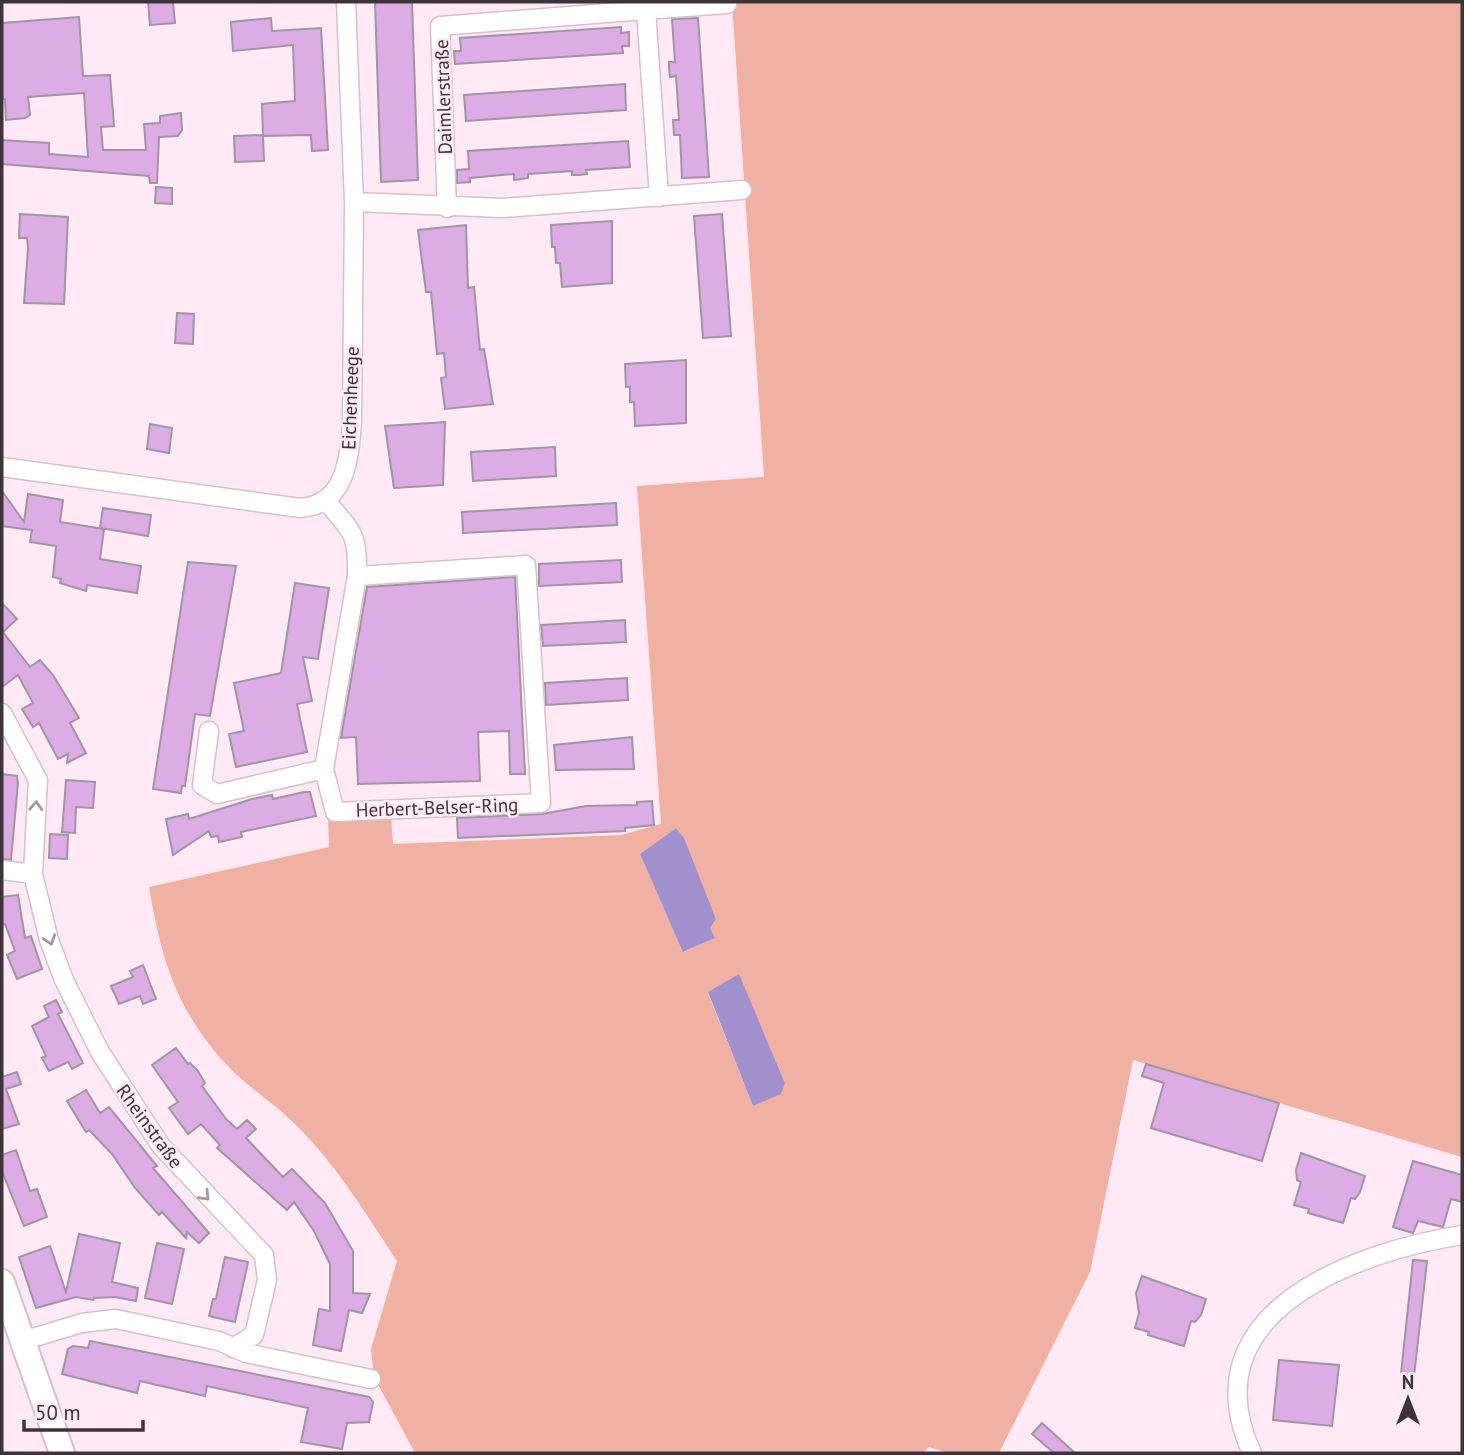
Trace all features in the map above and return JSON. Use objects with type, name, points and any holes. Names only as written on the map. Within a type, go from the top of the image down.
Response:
[{"type":"street","name":"Eichenheege","points":[[326,501],[340,486],[349,457],[354,202],[346,2]]},
{"type":"street","name":"Daimlerstraße","points":[[447,208],[440,26],[727,4]]},
{"type":"street","points":[[646,10],[659,197]]},
{"type":"street","points":[[354,202],[447,208],[503,208],[742,190]]},
{"type":"street","points":[[2,467],[285,507],[307,508],[326,501]]},
{"type":"street","name":"Herbert-Belser-Ring","points":[[326,501],[355,536],[357,576],[324,769],[335,811],[541,803],[526,565],[357,576]]},
{"type":"street","name":"Rheinstraße","points":[[2,713],[38,780],[33,874],[49,940],[64,980],[122,1089],[161,1146],[218,1210],[259,1248],[267,1262],[267,1280],[254,1335],[233,1348]]},
{"type":"street","points":[[209,731],[202,785],[217,794],[324,769]]},
{"type":"street","points":[[2,870],[33,874]]},
{"type":"street","points":[[1252,1453],[1241,1425],[1238,1391],[1248,1346],[1273,1315],[1321,1280],[1360,1261],[1391,1249],[1462,1235]]},
{"type":"street","points":[[2,1282],[62,1453]]},
{"type":"street","points":[[22,1341],[82,1323],[116,1319],[219,1341],[233,1348],[371,1379]]},
{"type":"shaded area","points":[[732,2],[1462,2],[1462,1157],[1133,1060],[1090,1272],[999,1453],[948,1453],[929,1447],[923,1453],[415,1453],[374,1377],[371,1349],[397,1261],[350,1190],[310,1139],[231,1070],[193,1021],[172,980],[165,959],[149,887],[329,847],[328,817],[391,814],[393,844],[621,835],[661,824],[637,486],[764,477]],"holes":[[[676,828],[684,839],[716,919],[710,928],[714,938],[684,952],[640,854]],[[739,975],[785,1083],[753,1106],[708,993]]]},
{"type":"shaded area","points":[[676,828],[684,838],[716,919],[710,928],[715,938],[683,952],[640,854]]},
{"type":"shaded area","points":[[739,974],[785,1083],[781,1094],[753,1106],[708,992]]},
{"type":"building","points":[[148,2],[173,2],[175,23],[150,25]]},
{"type":"building","points":[[375,2],[412,2],[418,180],[381,182]]},
{"type":"building","points":[[79,17],[83,76],[110,75],[114,126],[101,127],[103,150],[146,150],[144,124],[160,123],[160,116],[181,113],[182,130],[178,136],[159,137],[157,183],[150,183],[149,176],[2,164],[2,140],[49,143],[49,154],[88,157],[84,93],[28,97],[30,115],[6,120],[5,99],[2,99],[2,23]]},
{"type":"building","points":[[271,18],[272,31],[321,28],[328,150],[312,151],[311,135],[263,136],[264,161],[235,162],[234,136],[263,135],[262,104],[295,101],[293,45],[233,51],[231,22]]},
{"type":"building","points":[[698,18],[709,177],[682,178],[680,135],[674,135],[673,120],[679,120],[676,76],[670,77],[669,69],[669,62],[675,62],[672,19]]},
{"type":"building","points":[[621,27],[621,33],[629,32],[629,46],[622,46],[623,53],[455,64],[454,51],[461,51],[460,38]]},
{"type":"building","points":[[625,84],[626,110],[466,121],[464,95]]},
{"type":"building","points":[[628,141],[630,167],[586,170],[587,174],[579,175],[572,175],[572,171],[528,174],[528,178],[514,180],[514,174],[470,178],[470,182],[457,183],[457,170],[469,169],[468,151]]},
{"type":"building","points":[[156,187],[172,188],[172,204],[155,203]]},
{"type":"building","points":[[20,214],[68,217],[64,304],[24,303],[28,248],[27,238],[19,238]]},
{"type":"building","points":[[722,214],[731,336],[703,338],[694,216]]},
{"type":"building","points":[[612,221],[612,283],[562,287],[560,263],[556,263],[555,247],[552,247],[551,225]]},
{"type":"building","points":[[466,225],[468,288],[474,287],[480,350],[484,349],[493,404],[445,409],[441,378],[446,377],[444,353],[437,354],[431,292],[426,292],[418,230]]},
{"type":"building","points":[[177,313],[194,314],[193,344],[175,343]]},
{"type":"building","points":[[686,360],[686,423],[635,426],[634,402],[630,402],[630,387],[626,387],[625,364]]},
{"type":"building","points":[[445,422],[443,485],[394,488],[385,426]]},
{"type":"building","points":[[150,424],[172,428],[169,453],[147,449]]},
{"type":"building","points":[[555,447],[556,476],[473,481],[471,452]]},
{"type":"building","points":[[2,491],[24,522],[28,494],[63,500],[60,522],[104,529],[100,559],[141,566],[137,593],[87,585],[86,591],[60,583],[61,579],[53,577],[56,546],[30,542],[32,530],[2,526]]},
{"type":"building","points":[[616,503],[617,525],[463,533],[462,512]]},
{"type":"building","points":[[103,508],[151,515],[148,536],[100,528]]},
{"type":"building","points":[[621,560],[622,582],[539,586],[539,564]]},
{"type":"building","points":[[188,562],[236,566],[210,716],[195,714],[185,786],[182,786],[181,793],[153,789]]},
{"type":"building","points":[[515,577],[525,774],[510,774],[509,731],[478,732],[480,781],[358,784],[356,737],[341,738],[367,587]]},
{"type":"building","points":[[295,583],[329,588],[318,659],[303,657],[312,701],[297,704],[307,752],[236,767],[229,734],[244,731],[234,683],[281,673]]},
{"type":"building","points":[[2,603],[17,619],[3,632],[30,667],[40,660],[53,675],[79,718],[70,723],[86,753],[67,763],[68,754],[58,759],[39,723],[33,727],[22,709],[33,703],[18,675],[2,687]]},
{"type":"building","points":[[625,620],[626,642],[543,646],[541,625]]},
{"type":"building","points":[[627,678],[628,700],[546,705],[545,683]]},
{"type":"building","points":[[632,737],[634,769],[556,770],[554,745]]},
{"type":"building","points":[[2,774],[17,776],[18,783],[11,860],[2,859]]},
{"type":"building","points":[[66,780],[95,782],[93,808],[76,807],[75,833],[62,832]]},
{"type":"building","points":[[310,792],[316,816],[241,832],[242,837],[219,842],[218,836],[211,837],[209,831],[173,855],[166,819],[188,814],[189,819],[252,799],[272,795],[273,799]]},
{"type":"building","points":[[652,801],[654,825],[625,828],[625,831],[458,838],[457,818],[542,814],[586,806],[637,805],[637,802]]},
{"type":"building","points":[[50,834],[68,835],[67,859],[49,858]]},
{"type":"building","points":[[18,895],[25,938],[31,936],[42,969],[17,979],[7,955],[15,951],[5,924],[2,925],[2,897]]},
{"type":"building","points":[[143,965],[156,999],[143,1004],[140,996],[119,1004],[111,986],[133,977],[130,971]]},
{"type":"building","points":[[56,1000],[62,1012],[58,1014],[83,1063],[72,1069],[68,1062],[49,1071],[42,1058],[46,1056],[32,1026],[49,1017],[44,1006]]},
{"type":"building","points":[[176,1048],[188,1064],[198,1071],[205,1083],[202,1086],[226,1119],[237,1129],[247,1120],[256,1129],[246,1138],[283,1177],[292,1169],[325,1203],[353,1251],[353,1293],[370,1294],[362,1313],[349,1310],[341,1351],[313,1345],[319,1309],[330,1311],[330,1264],[314,1231],[294,1202],[287,1210],[217,1148],[220,1145],[201,1124],[188,1134],[169,1108],[178,1102],[152,1065]]},
{"type":"building","points":[[1146,1064],[1279,1103],[1262,1161],[1151,1128],[1164,1083],[1142,1076]]},
{"type":"building","points":[[17,1072],[21,1084],[6,1089],[19,1124],[2,1129],[2,1077]]},
{"type":"building","points":[[86,1090],[100,1113],[109,1107],[157,1166],[153,1168],[209,1233],[199,1243],[187,1232],[186,1238],[162,1212],[159,1215],[135,1188],[112,1154],[89,1130],[86,1132],[67,1101]]},
{"type":"building","points":[[16,1150],[30,1191],[37,1189],[47,1217],[24,1226],[2,1171],[2,1155]]},
{"type":"building","points":[[1301,1153],[1365,1176],[1360,1192],[1355,1199],[1351,1198],[1343,1223],[1308,1213],[1309,1209],[1294,1205],[1301,1182],[1297,1180],[1296,1170]]},
{"type":"building","points":[[1413,1161],[1462,1175],[1462,1202],[1451,1199],[1443,1227],[1418,1221],[1413,1233],[1393,1227]]},
{"type":"building","points":[[79,1234],[120,1243],[112,1282],[138,1288],[136,1301],[115,1297],[93,1300],[76,1297],[36,1308],[19,1257],[50,1246],[66,1292]]},
{"type":"building","points":[[157,1243],[184,1249],[172,1304],[145,1298]]},
{"type":"building","points":[[225,1257],[248,1262],[235,1322],[209,1316],[213,1299],[216,1299]]},
{"type":"building","points":[[1413,1260],[1427,1261],[1414,1376],[1401,1374]]},
{"type":"building","points":[[1142,1276],[1206,1299],[1201,1315],[1195,1322],[1191,1321],[1184,1346],[1135,1328],[1139,1313],[1136,1293]]},
{"type":"building","points":[[90,1341],[369,1397],[373,1402],[369,1422],[347,1423],[342,1449],[301,1442],[308,1408],[207,1386],[205,1396],[140,1381],[137,1393],[62,1374],[68,1349],[73,1346],[88,1348]]},
{"type":"building","points":[[1279,1360],[1339,1365],[1332,1426],[1273,1420]]},
{"type":"building","points":[[1042,1423],[1075,1453],[1054,1453],[1032,1434]]}]
